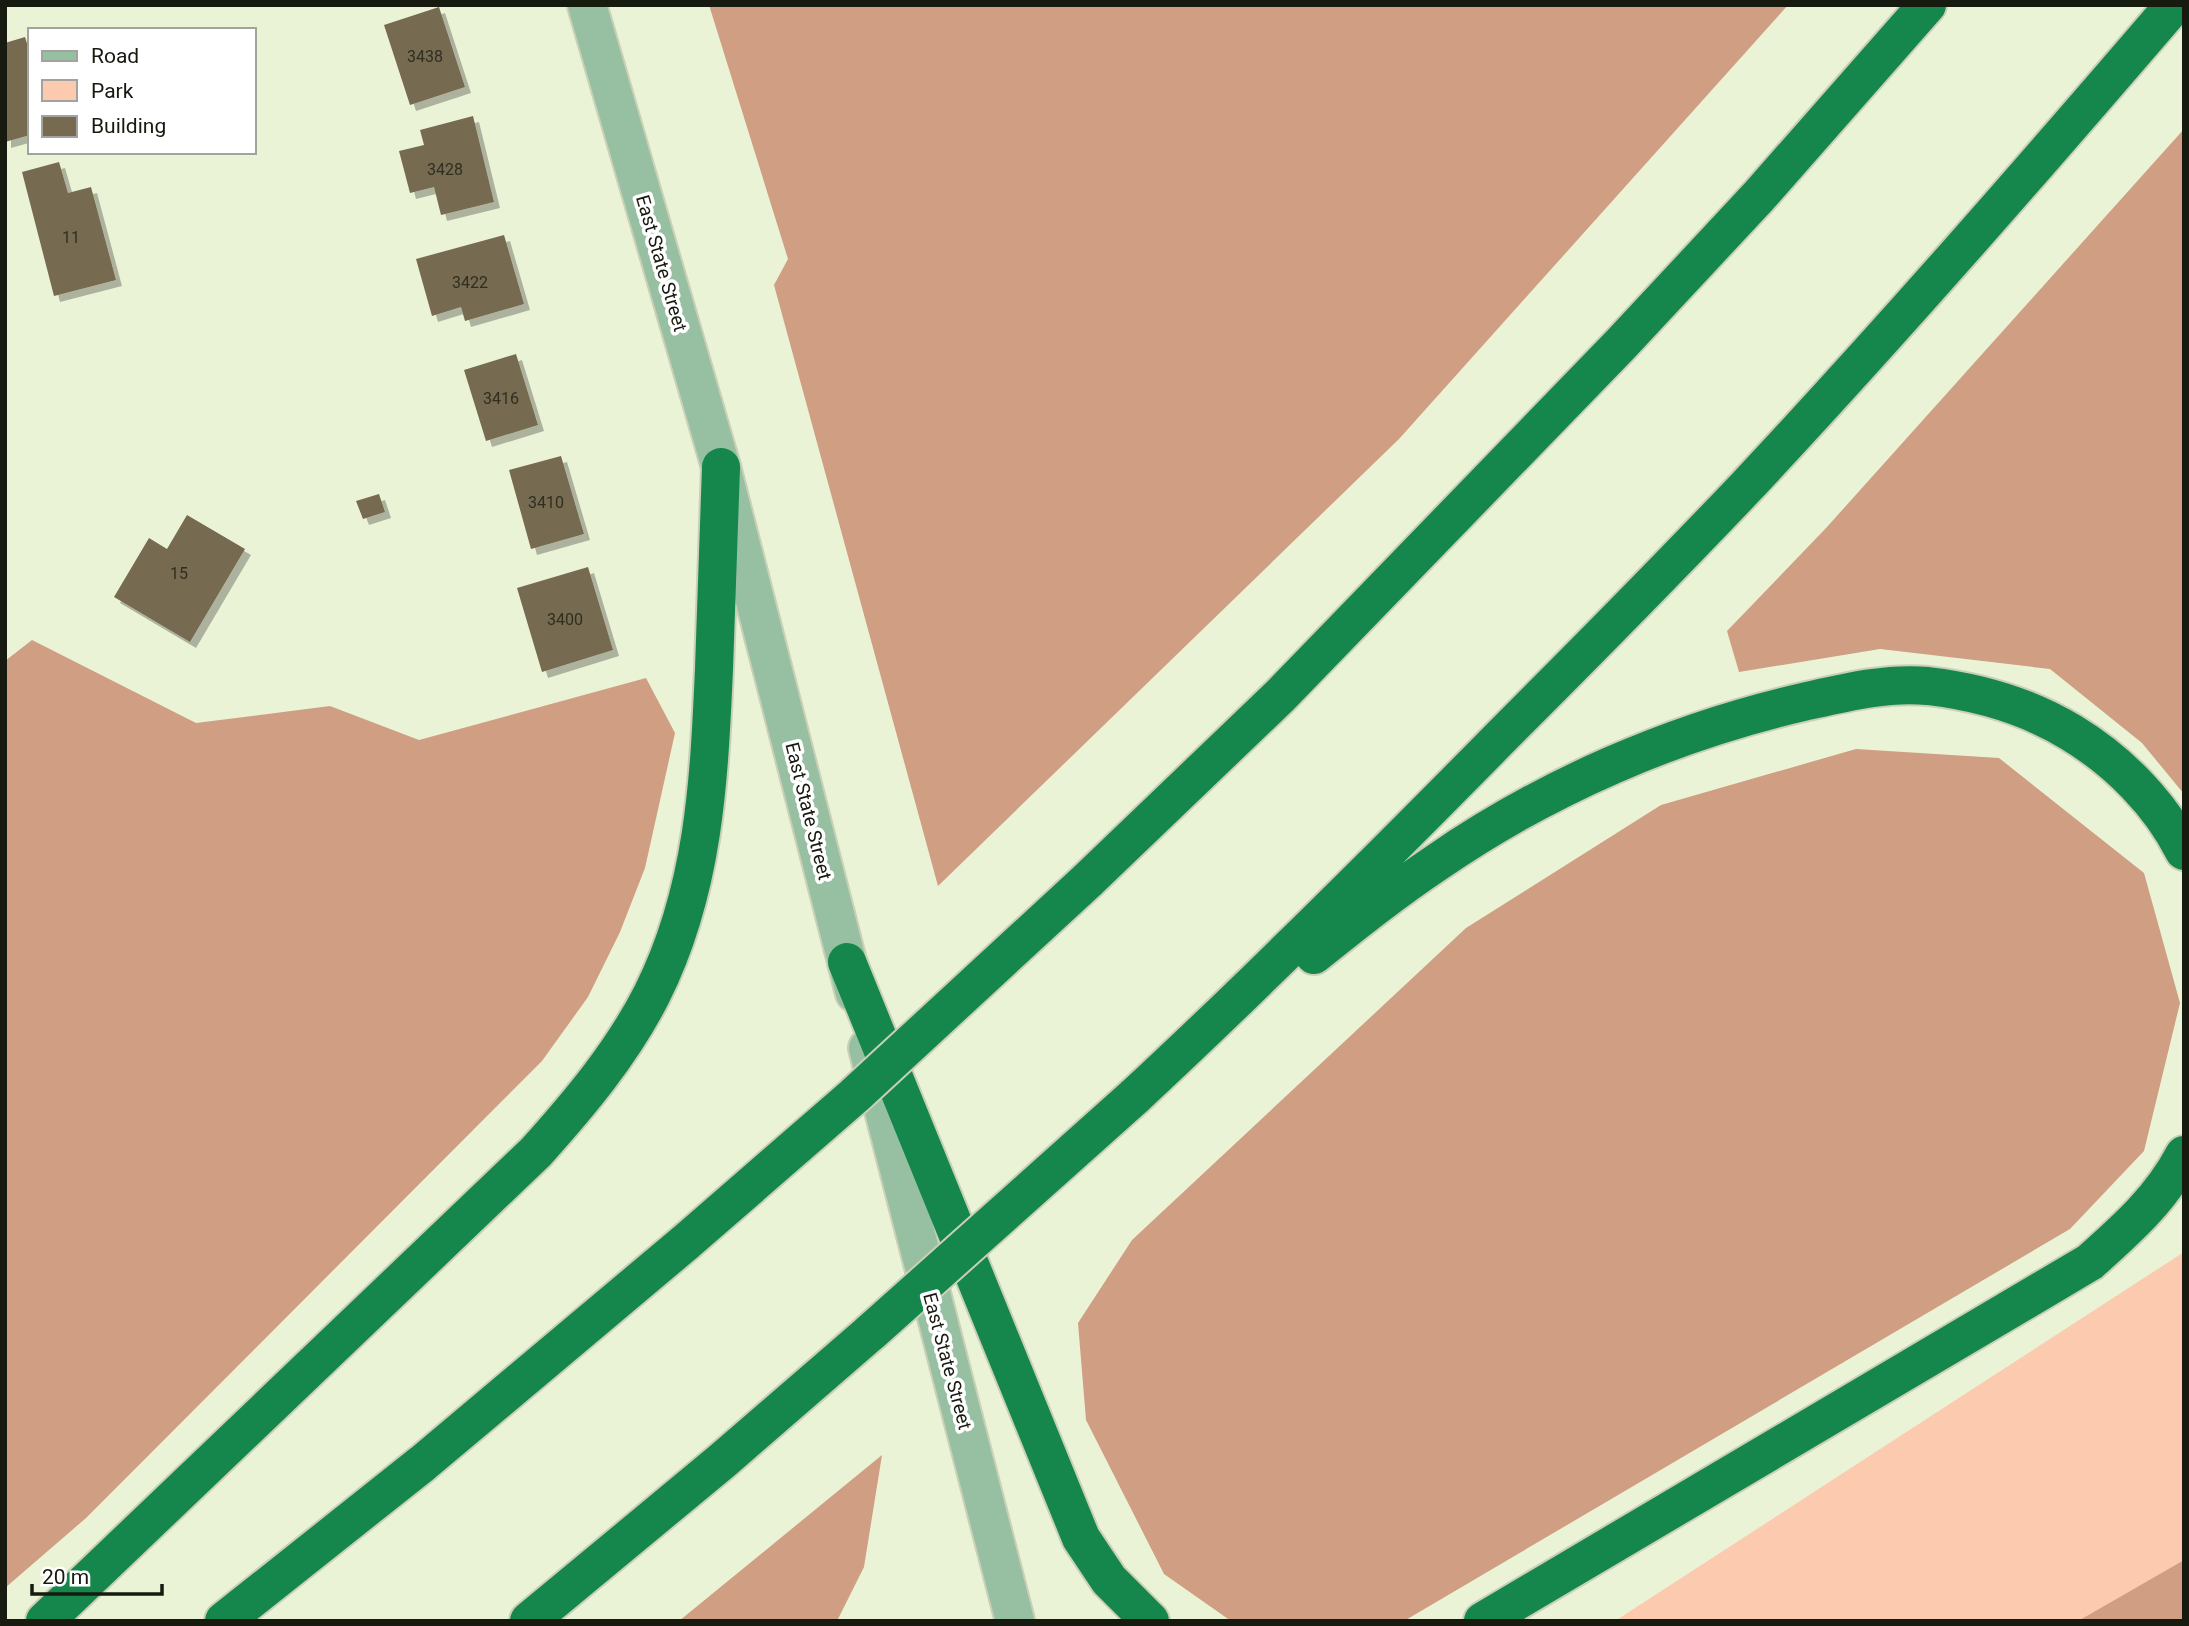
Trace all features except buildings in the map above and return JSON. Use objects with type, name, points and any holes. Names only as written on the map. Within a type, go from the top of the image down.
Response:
[{"type":"highway","points":[[224,1621],[423,1463],[686,1242],[854,1097],[1087,881],[1280,696],[1602,363],[1759,196],[1927,5]]},
{"type":"highway","points":[[529,1621],[722,1461],[951,1261],[1251,989],[1744,488],[1905,314],[2174,5]]},
{"type":"highway","points":[[45,1621],[222,1455],[536,1152],[601,1076],[628,1035],[652,993],[676,937],[700,850],[709,776],[721,467]]},
{"type":"highway","points":[[1134,1097],[1437,862],[1538,801],[1645,751],[1757,713],[1865,688],[1926,686],[1991,697],[2048,719],[2095,748],[2140,788],[2177,837],[2184,851]]},
{"type":"highway","points":[[847,962],[1081,1538],[1109,1580],[1150,1621]]},
{"type":"highway","points":[[1483,1621],[2091,1262],[2137,1222],[2174,1173],[2184,1154]]},
{"type":"street","name":"East State Street","points":[[587,5],[721,467],[1015,1621]]},
{"type":"green space","points":[[2184,1252],[2184,1560],[2078,1621],[1615,1621]]},
{"type":"shaded area","points":[[709,5],[1788,5],[1399,439],[938,886],[774,285],[788,259]]},
{"type":"shaded area","points":[[2184,129],[2184,794],[2142,743],[2050,669],[1880,649],[1739,672],[1727,631],[1827,527]]},
{"type":"shaded area","points":[[32,640],[196,723],[330,706],[419,740],[646,678],[675,733],[645,868],[620,932],[588,997],[542,1061],[86,1518],[5,1588],[5,661]]},
{"type":"shaded area","points":[[1856,749],[1999,758],[2144,873],[2180,1003],[2144,1151],[2070,1229],[1404,1621],[1231,1621],[1164,1574],[1086,1420],[1078,1323],[1132,1240],[1466,928],[1661,805]]},
{"type":"shaded area","points":[[882,1455],[864,1567],[837,1621],[679,1621]]},
{"type":"shaded area","points":[[2184,1560],[2184,1621],[2078,1621]]}]
